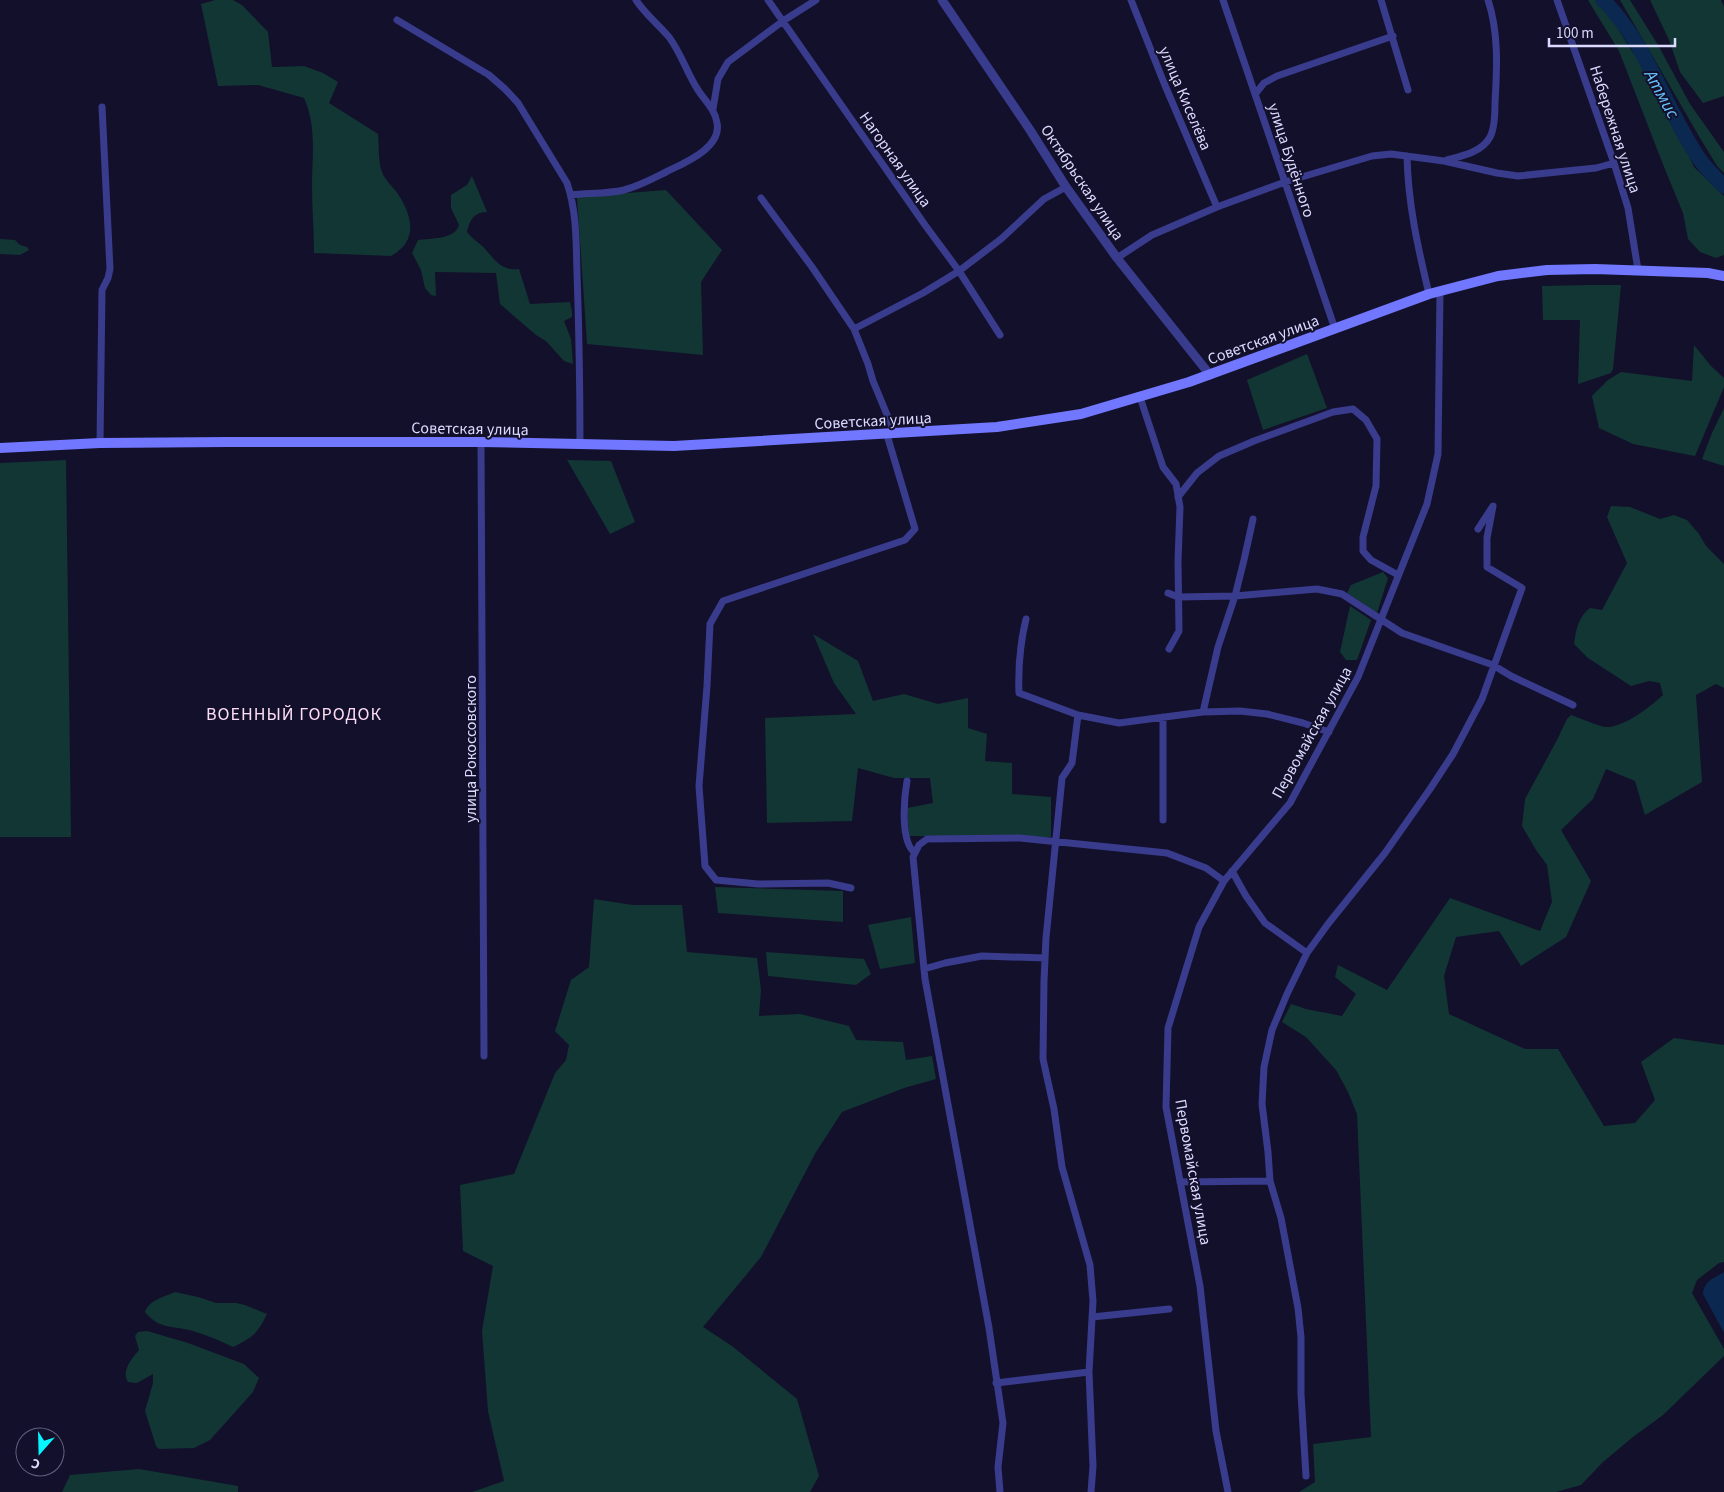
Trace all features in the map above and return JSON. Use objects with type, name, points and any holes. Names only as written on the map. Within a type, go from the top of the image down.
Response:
[{"type":"main road","name":"Советская улица","points":[[0,448],[100,443],[481,442],[674,446],[997,427],[1061,418],[1210,375],[1429,294],[1498,276],[1537,271],[1595,269],[1708,273],[1724,276]]},
{"type":"street","points":[[571,195],[636,187],[697,157],[710,145],[717,135],[718,123],[712,109],[697,90],[678,51],[668,35],[642,10],[636,0]]},
{"type":"street","name":"Нагорная улица","points":[[768,0],[959,271],[1000,335]]},
{"type":"street","points":[[712,109],[718,79],[728,62],[783,21],[816,0]]},
{"type":"street","name":"Октябрьская улица","points":[[942,0],[1066,187],[1117,258],[1210,375]]},
{"type":"street","name":"улица Киселёва","points":[[1131,0],[1164,83],[1217,206]]},
{"type":"street","name":"улица Будённого","points":[[1223,0],[1335,329]]},
{"type":"street","points":[[1381,0],[1408,90]]},
{"type":"street","points":[[1444,161],[1466,155],[1483,145],[1490,136],[1495,116],[1497,74],[1496,35],[1488,0]]},
{"type":"street","name":"Набережная улица","points":[[1557,0],[1628,208],[1638,270]]},
{"type":"street","points":[[396,20],[489,74],[505,89],[518,103],[567,183],[571,195],[575,224],[579,322],[580,445]]},
{"type":"street","points":[[1256,93],[1264,83],[1278,76],[1393,36]]},
{"type":"street","points":[[100,443],[102,290],[110,269],[102,107]]},
{"type":"street","points":[[1117,258],[1152,235],[1217,206],[1285,182],[1372,156],[1391,154],[1444,161],[1518,176],[1596,168],[1614,163]]},
{"type":"street","points":[[1407,156],[1408,189],[1415,235],[1429,294]]},
{"type":"street","points":[[854,329],[923,293],[959,271],[1001,239],[1044,199],[1066,187]]},
{"type":"street","points":[[761,198],[812,267],[854,329],[868,364],[891,434],[916,529],[905,540],[724,601],[710,624],[699,786],[705,866],[716,880],[758,884],[828,883],[851,888]]},
{"type":"street","name":"Первомайская улица","points":[[1228,1492],[1216,1431],[1200,1286],[1166,1107],[1168,1028],[1199,927],[1224,881],[1290,803],[1329,732],[1358,677],[1427,504],[1438,454],[1440,291]]},
{"type":"street","points":[[1140,396],[1163,467],[1176,484],[1180,507],[1179,631],[1169,649]]},
{"type":"street","points":[[1178,497],[1198,473],[1219,456],[1333,412],[1353,409],[1366,420],[1377,439],[1376,486],[1363,538],[1363,551],[1371,560],[1398,576]]},
{"type":"street","name":"улица Рокоссовского","points":[[481,442],[484,1056]]},
{"type":"street","points":[[1306,1476],[1301,1394],[1301,1337],[1298,1308],[1281,1218],[1270,1180],[1262,1104],[1264,1067],[1272,1030],[1287,994],[1308,954],[1328,924],[1385,853],[1430,789],[1453,754],[1482,699],[1522,588],[1487,567],[1487,538],[1493,506],[1478,529]]},
{"type":"street","points":[[1203,712],[1218,646],[1235,596],[1253,519]]},
{"type":"street","points":[[1168,593],[1178,597],[1235,596],[1317,589],[1342,594],[1402,633],[1493,665],[1511,676],[1573,705]]},
{"type":"street","points":[[1026,619],[1021,639],[1018,676],[1020,693],[1078,715],[1119,723],[1203,712],[1240,711],[1267,714],[1329,732]]},
{"type":"street","points":[[1078,715],[1072,763],[1062,778],[1045,958],[1043,1059],[1054,1109],[1062,1167],[1090,1265],[1093,1301],[1089,1372],[1093,1466],[1091,1492]]},
{"type":"street","points":[[1162,718],[1163,820]]},
{"type":"street","points":[[907,780],[903,800],[904,825],[910,850],[915,853]]},
{"type":"street","points":[[1000,1492],[998,1467],[1003,1423],[989,1328],[924,969],[912,857],[920,845],[927,839],[1020,838],[1167,853],[1206,868],[1224,881]]},
{"type":"street","points":[[1232,871],[1246,896],[1265,923],[1308,954]]},
{"type":"street","points":[[924,969],[982,956],[1045,958]]},
{"type":"street","points":[[1180,1182],[1270,1180]]},
{"type":"street","points":[[1092,1317],[1169,1309]]},
{"type":"street","points":[[996,1383],[1089,1372]]},
{"type":"green space","points":[[215,0],[233,0],[242,5],[268,32],[272,67],[304,66],[323,73],[338,82],[329,103],[378,134],[379,159],[382,172],[398,194],[407,211],[409,220],[409,236],[400,250],[391,256],[314,253],[312,131],[311,120],[304,98],[258,85],[218,86],[201,4]]},
{"type":"green space","points":[[1588,0],[1597,0],[1606,9],[1661,95],[1694,167],[1724,196],[1724,255],[1716,258],[1700,252],[1688,239],[1683,213],[1619,51]]},
{"type":"green space","points":[[1620,0],[1630,0],[1658,45],[1690,104],[1724,152],[1724,173],[1717,166],[1700,138]]},
{"type":"green space","points":[[1650,0],[1721,0],[1724,7],[1724,96],[1703,103],[1680,72],[1669,40]]},
{"type":"green space","points":[[472,176],[487,212],[479,213],[473,218],[467,232],[499,264],[508,268],[519,269],[530,304],[570,302],[572,317],[564,321],[571,339],[573,364],[564,361],[546,341],[536,335],[500,304],[496,273],[435,272],[436,296],[431,295],[425,288],[421,270],[412,253],[418,240],[447,236],[457,230],[459,225],[451,208],[451,195],[467,185]]},
{"type":"green space","points":[[666,190],[722,250],[701,282],[703,355],[587,344],[577,197]]},
{"type":"green space","points":[[0,239],[15,240],[29,250],[20,255],[0,254]]},
{"type":"green space","points":[[1621,285],[1613,369],[1611,373],[1578,384],[1580,320],[1543,320],[1542,286]]},
{"type":"green space","points":[[1694,345],[1711,366],[1724,378],[1724,387],[1695,456],[1633,444],[1599,428],[1592,396],[1608,380],[1621,372],[1692,381]]},
{"type":"green space","points":[[1307,354],[1327,408],[1263,430],[1247,380]]},
{"type":"green space","points":[[1724,408],[1724,466],[1702,459]]},
{"type":"green space","points":[[66,460],[71,837],[0,837],[0,463]]},
{"type":"green space","points":[[567,460],[611,461],[635,522],[610,534]]},
{"type":"green space","points":[[1611,506],[1630,507],[1660,519],[1674,515],[1687,520],[1706,546],[1724,564],[1724,688],[1716,684],[1696,695],[1702,782],[1645,815],[1635,781],[1606,769],[1593,799],[1561,830],[1591,881],[1566,937],[1521,966],[1499,931],[1456,937],[1444,976],[1449,1014],[1525,1049],[1558,1049],[1604,1126],[1635,1123],[1655,1100],[1641,1062],[1674,1038],[1724,1045],[1724,1262],[1719,1263],[1697,1280],[1692,1293],[1724,1349],[1724,1356],[1663,1415],[1603,1462],[1581,1485],[1556,1492],[1299,1492],[1315,1482],[1313,1444],[1371,1437],[1357,1114],[1336,1070],[1306,1037],[1282,1022],[1291,1004],[1342,1016],[1356,994],[1335,977],[1338,965],[1387,990],[1450,898],[1540,931],[1552,902],[1547,865],[1522,826],[1525,799],[1567,719],[1571,715],[1601,726],[1616,726],[1638,715],[1663,695],[1660,683],[1649,681],[1631,686],[1588,658],[1574,644],[1577,629],[1583,615],[1590,608],[1602,610],[1627,563],[1607,517]]},
{"type":"green space","points":[[1383,572],[1388,578],[1377,613],[1347,593],[1351,585]]},
{"type":"green space","points":[[1350,606],[1371,620],[1357,660],[1346,660],[1340,652]]},
{"type":"green space","points":[[813,634],[858,661],[873,701],[904,694],[938,704],[968,698],[968,728],[987,734],[985,761],[1012,763],[1012,794],[1051,797],[1051,837],[909,836],[907,808],[933,803],[930,778],[894,778],[858,768],[852,821],[767,823],[765,718],[856,714],[834,683]]},
{"type":"green space","points":[[715,887],[843,891],[843,922],[718,913]]},
{"type":"green space","points":[[594,899],[633,905],[682,905],[687,952],[757,958],[761,990],[759,1016],[800,1014],[849,1026],[856,1040],[903,1042],[906,1060],[932,1056],[936,1079],[904,1088],[842,1112],[816,1152],[761,1257],[703,1327],[732,1346],[797,1399],[819,1476],[810,1492],[472,1492],[504,1481],[488,1411],[482,1331],[493,1266],[463,1251],[460,1185],[514,1174],[555,1073],[566,1060],[569,1045],[555,1031],[571,980],[589,967]]},
{"type":"green space","points":[[911,917],[915,963],[880,969],[868,925]]},
{"type":"green space","points":[[766,952],[864,959],[871,974],[856,985],[768,976]]},
{"type":"green space","points":[[175,1292],[216,1303],[245,1305],[267,1314],[261,1326],[254,1334],[233,1347],[196,1332],[162,1325],[145,1312],[153,1302]]},
{"type":"green space","points":[[147,1331],[188,1343],[244,1364],[259,1378],[253,1392],[210,1440],[194,1448],[159,1449],[156,1446],[145,1411],[153,1383],[153,1374],[137,1383],[128,1382],[126,1378],[128,1365],[139,1350],[135,1336],[138,1332]]},
{"type":"green space","points":[[139,1469],[238,1486],[238,1492],[62,1492],[70,1475]]},
{"type":"water","points":[[1724,1272],[1724,1333],[1703,1294],[1707,1283]]},
{"type":"waterway","name":"Атмис","points":[[1603,0],[1631,34],[1699,158],[1724,186]]},
{"type":"district","name":"ВОЕННЫЙ ГОРОДОК","points":[[294,714]]}]
